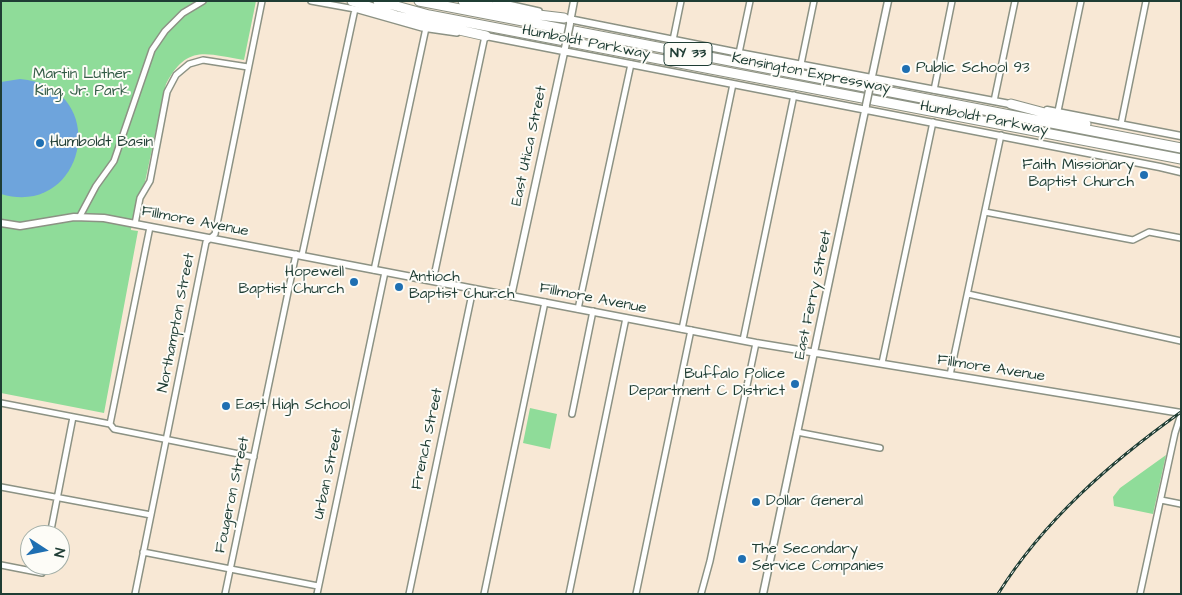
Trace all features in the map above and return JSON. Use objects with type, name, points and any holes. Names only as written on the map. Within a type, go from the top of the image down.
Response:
[{"type":"highway","name":"Kensington Expressway","points":[[378,1],[439,17],[1181,159]]},
{"type":"highway","name":"Kensington Expressway","points":[[419,1],[1181,148]]},
{"type":"highway","points":[[463,1],[568,20]]},
{"type":"highway","points":[[354,5],[486,36]]},
{"type":"highway","points":[[1011,104],[1060,116],[1115,134]]},
{"type":"street","points":[[80,216],[96,186],[114,161],[152,50],[165,31],[183,13],[203,1]]},
{"type":"street","name":"Northampton Street","points":[[135,594],[206,242],[215,234],[262,1]]},
{"type":"street","name":"Humboldt Parkway","points":[[311,1],[354,5],[426,28],[564,49],[733,84],[866,107],[933,122],[1160,166],[1181,172]]},
{"type":"street","name":"Humboldt Parkway","points":[[494,1],[568,20],[1181,136]]},
{"type":"street","name":"East Utica Street","points":[[511,296],[564,49],[568,20],[574,1]]},
{"type":"street","points":[[673,40],[682,1]]},
{"type":"street","points":[[739,53],[750,1]]},
{"type":"street","points":[[801,64],[814,1]]},
{"type":"street","name":"East Ferry Street","points":[[763,594],[888,1]]},
{"type":"street","points":[[934,90],[952,1]]},
{"type":"street","points":[[994,101],[1015,1]]},
{"type":"street","points":[[1058,112],[1081,1]]},
{"type":"street","points":[[1121,124],[1146,1]]},
{"type":"street","name":"Fougeron Street","points":[[225,594],[354,5]]},
{"type":"street","points":[[374,270],[426,28]]},
{"type":"street","points":[[432,281],[486,36]]},
{"type":"street","points":[[135,224],[140,198],[150,181],[167,92],[176,75],[189,64],[203,60],[248,67]]},
{"type":"street","points":[[578,309],[631,64]]},
{"type":"street","points":[[682,329],[733,84]]},
{"type":"street","points":[[742,340],[794,95]]},
{"type":"street","points":[[882,363],[933,122]]},
{"type":"street","points":[[950,375],[1001,135]]},
{"type":"street","points":[[985,212],[1131,240],[1135,240],[1149,232],[1181,238]]},
{"type":"street","name":"Fillmore Avenue","points":[[1,223],[27,225],[80,216],[104,218],[756,343],[1181,413]]},
{"type":"street","points":[[110,424],[150,227]]},
{"type":"street","name":"Urban Street","points":[[317,594],[385,272]]},
{"type":"street","name":"French Street","points":[[409,594],[473,289]]},
{"type":"street","points":[[968,294],[1181,341]]},
{"type":"street","points":[[484,594],[545,302]]},
{"type":"street","points":[[572,414],[593,311]]},
{"type":"street","points":[[569,594],[626,318]]},
{"type":"street","points":[[636,594],[692,330]]},
{"type":"street","points":[[701,594],[710,561],[756,343]]},
{"type":"street","points":[[1,403],[110,424],[114,429],[254,457]]},
{"type":"street","points":[[1140,594],[1181,413]]},
{"type":"street","points":[[52,525],[73,417]]},
{"type":"street","points":[[797,432],[880,448]]},
{"type":"street","points":[[1,487],[151,515]]},
{"type":"street","points":[[1161,500],[1181,504]]},
{"type":"street","points":[[143,552],[318,586]]},
{"type":"street","points":[[1,565],[20,569]]},
{"type":"green space","name":"Martin Luther King, Jr. Park","points":[[1,1],[256,1],[244,60],[208,54],[190,57],[174,71],[166,84],[145,182],[137,200],[133,216],[131,230],[138,231],[104,413],[1,393]]},
{"type":"green space","points":[[530,408],[557,414],[550,449],[523,443]]},
{"type":"green space","points":[[1166,455],[1153,514],[1114,506],[1113,497],[1120,488]]},
{"type":"water","name":"Humboldt Basin","points":[[20,79],[49,87],[68,104],[77,125],[77,149],[69,171],[53,188],[30,197],[1,194],[1,82]]},
{"type":"railway","points":[[998,594],[1036,541],[1080,494],[1129,451],[1181,412]]},
{"type":"place","name":"Public School 93","points":[[906,69]]},
{"type":"place","name":"Humboldt Basin","points":[[40,143]]},
{"type":"place","name":"Faith Missionary Baptist Church","points":[[1144,175]]},
{"type":"place","name":"Hopewell Baptist Church","points":[[354,282]]},
{"type":"place","name":"Antioch Baptist Church","points":[[399,287]]},
{"type":"place","name":"Buffalo Police Department C District","points":[[795,384]]},
{"type":"place","name":"East High School","points":[[226,406]]},
{"type":"place","name":"Dollar General","points":[[756,502]]},
{"type":"place","name":"The Secondary Service Companies","points":[[742,559]]}]
